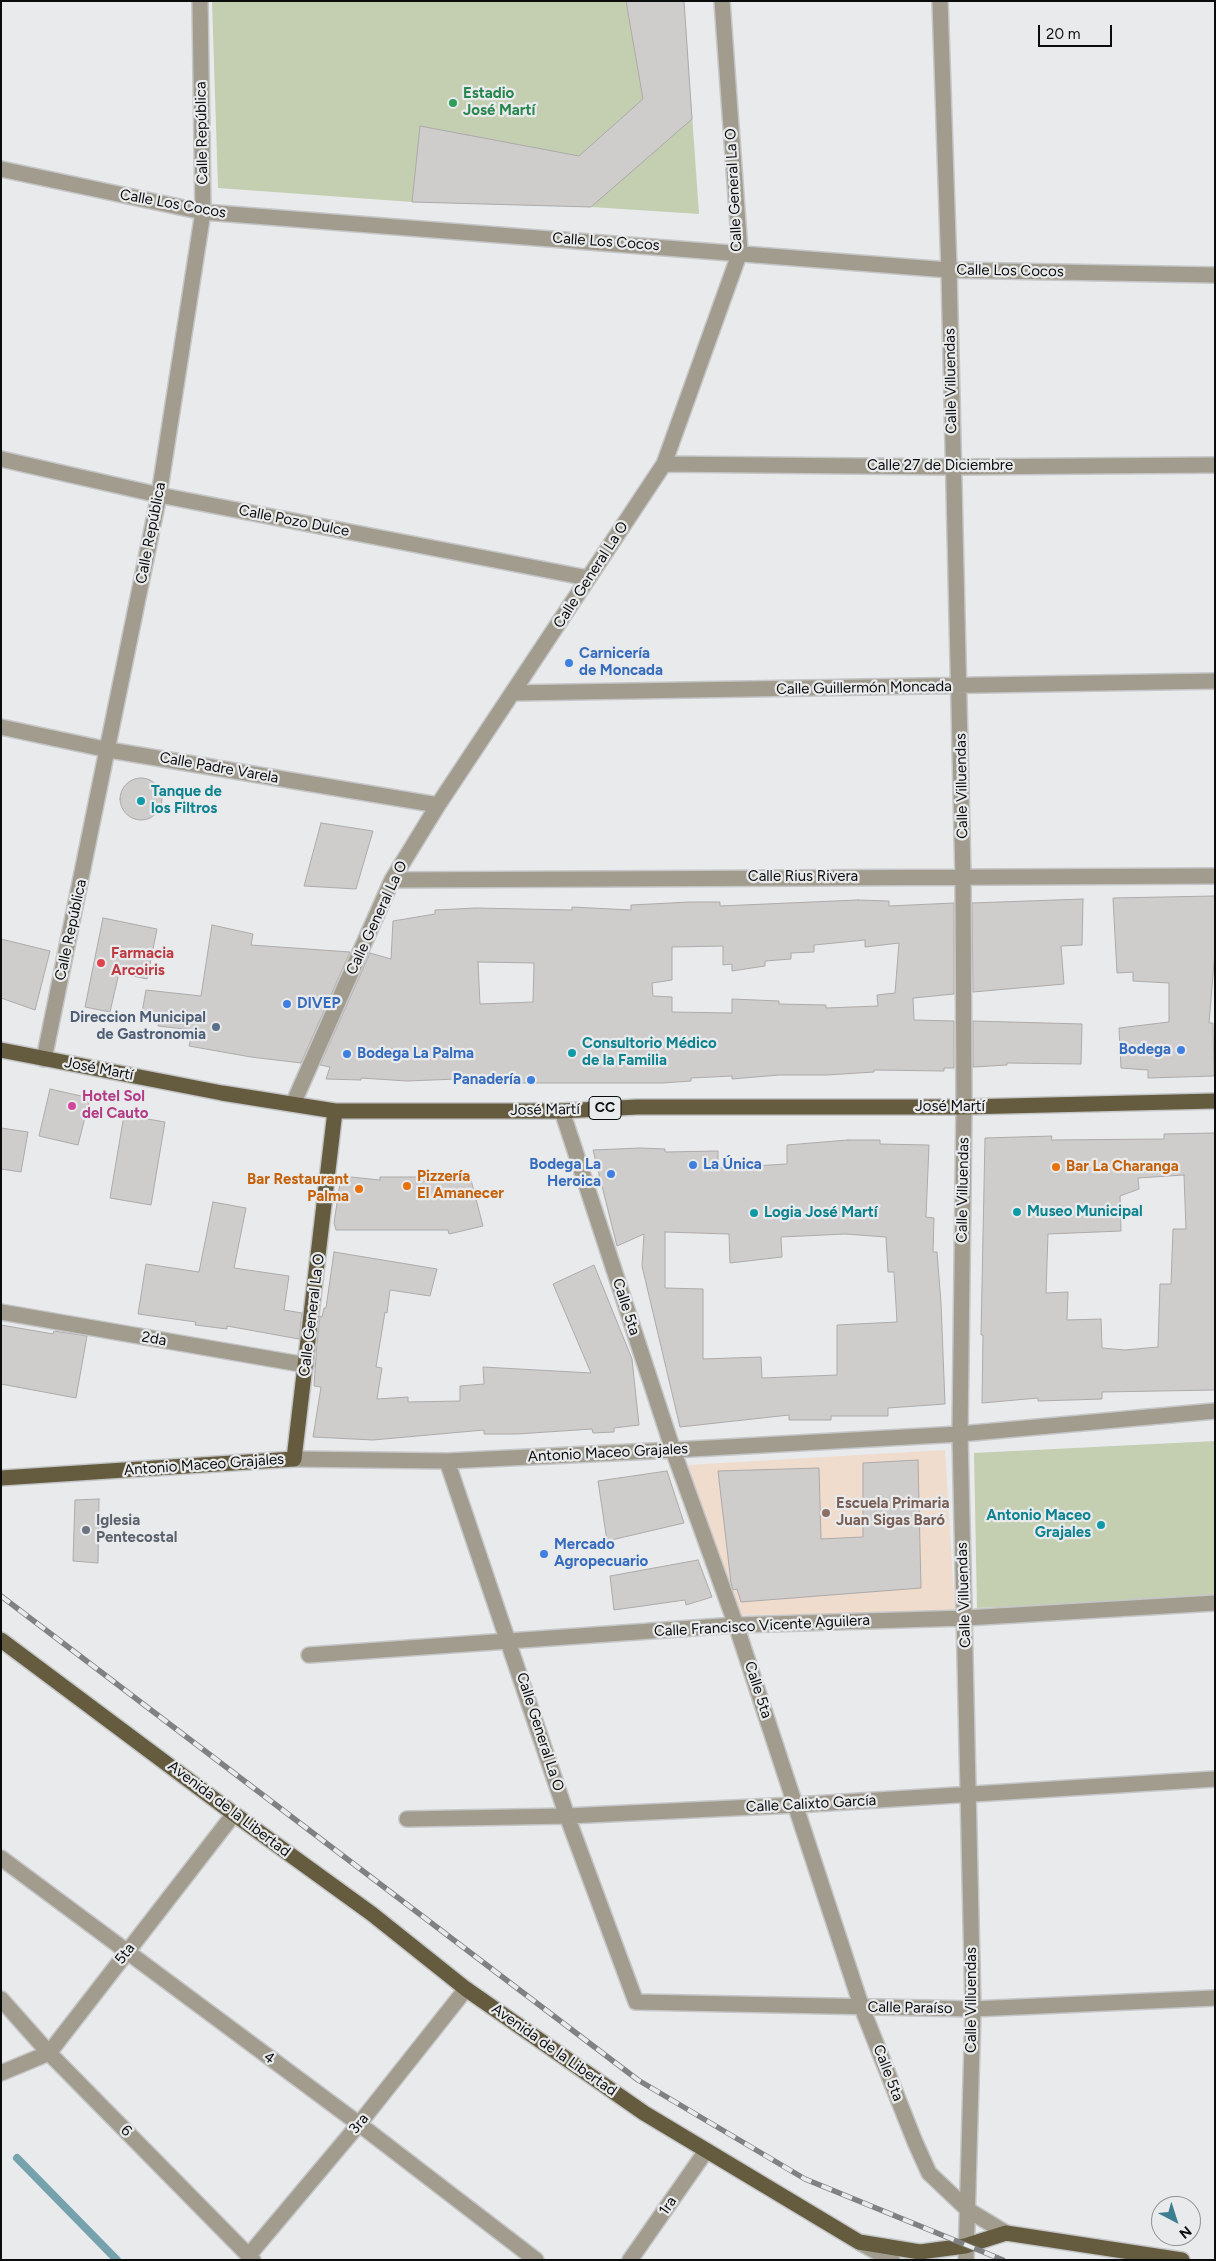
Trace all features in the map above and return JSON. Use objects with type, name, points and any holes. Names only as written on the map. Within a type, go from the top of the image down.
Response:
[{"type":"main road","name":"José Martí","points":[[1,1050],[222,1093],[335,1111],[562,1110],[637,1106],[964,1107],[1215,1101]]},
{"type":"main road","name":"Calle General La O","points":[[294,1459],[335,1111]]},
{"type":"main road","name":"Antonio Maceo Grajales","points":[[1,1478],[294,1459]]},
{"type":"main road","name":"Avenida de la Libertad","points":[[1,1640],[234,1814],[372,1914],[466,1989],[644,2114],[859,2242],[920,2252],[966,2253],[1006,2233],[1182,2260]]},
{"type":"street","name":"Calle República","points":[[44,1059],[109,750],[159,495],[203,212],[200,1]]},
{"type":"street","name":"Calle General La O","points":[[293,1104],[392,880],[438,805],[664,464],[740,252],[722,1]]},
{"type":"street","name":"Calle Villuendas","points":[[940,1],[949,270],[964,876],[964,1107],[960,1434],[973,2008],[966,2253]]},
{"type":"street","name":"Calle Los Cocos","points":[[1,169],[203,212],[740,252],[949,270],[1215,275]]},
{"type":"street","name":"Calle Pozo Dulce","points":[[1,458],[159,495],[588,578]]},
{"type":"street","name":"Calle 27 de Diciembre","points":[[664,464],[953,467],[1215,465]]},
{"type":"street","name":"Calle Guillermón Moncada","points":[[513,693],[960,687],[1215,681]]},
{"type":"street","name":"Calle Padre Varela","points":[[1,727],[109,750],[438,805]]},
{"type":"street","name":"Calle Rius Rivera","points":[[392,880],[1215,876]]},
{"type":"street","name":"Calle 5ta","points":[[562,1110],[674,1450],[736,1625],[862,2008],[929,2173],[968,2210],[1006,2233]]},
{"type":"street","name":"2da","points":[[1,1312],[306,1365]]},
{"type":"street","name":"Antonio Maceo Grajales","points":[[294,1459],[447,1461],[674,1450],[960,1434],[1215,1411]]},
{"type":"street","name":"Calle General La O","points":[[447,1461],[567,1816],[636,2002]]},
{"type":"street","name":"Calle Francisco Vicente Aguilera","points":[[309,1655],[736,1625],[965,1618],[1215,1602]]},
{"type":"street","name":"Calle Calixto García","points":[[407,1819],[567,1816],[796,1805],[1215,1779]]},
{"type":"street","name":"5ta","points":[[49,2053],[234,1814]]},
{"type":"street","name":"4","points":[[1,1858],[359,2124],[536,2260]]},
{"type":"street","name":"3ra","points":[[250,2258],[466,1989]]},
{"type":"street","name":"Calle Paraíso","points":[[636,2002],[862,2008],[973,2008],[1215,1998]]},
{"type":"street","name":"6","points":[[1,2000],[49,2053],[250,2258]]},
{"type":"street","points":[[1,2073],[49,2053]]},
{"type":"street","name":"1ra","points":[[630,2260],[706,2151]]},
{"type":"street","points":[[859,2242],[892,2260]]},
{"type":"shaded area","name":"Escuela Primaria Juan Sigas Baró","points":[[945,1450],[955,1613],[739,1615],[717,1561],[688,1465]]},
{"type":"green space","name":"Estadio José Martí","points":[[212,1],[684,1],[699,214],[591,207],[412,202],[218,188]]},
{"type":"green space","points":[[1215,1441],[1215,1598],[977,1608],[974,1453]]},
{"type":"building","points":[[626,1],[684,1],[692,119],[591,207],[412,202],[420,126],[579,156],[643,99]]},
{"type":"building","name":"Tanque de los Filtros","points":[[145,778],[153,781],[159,787],[162,799],[159,811],[153,817],[137,820],[129,817],[123,811],[120,795],[123,787],[129,781]]},
{"type":"building","points":[[321,823],[373,831],[356,889],[304,886]]},
{"type":"building","points":[[1215,896],[1215,951],[1209,1023],[1213,1023],[1214,1076],[1148,1078],[1148,1070],[1121,1068],[1119,1028],[1169,1022],[1169,983],[1133,981],[1133,972],[1117,973],[1113,898]]},
{"type":"building","points":[[1083,899],[1082,945],[1061,946],[1064,984],[973,992],[972,903]]},
{"type":"building","points":[[858,900],[889,901],[889,906],[954,903],[954,994],[913,998],[914,1020],[954,1021],[954,1068],[944,1068],[944,1071],[874,1070],[874,1072],[827,1075],[779,1075],[732,1079],[732,1076],[691,1078],[691,1081],[662,1083],[507,1083],[507,1077],[407,1081],[361,1078],[361,1080],[326,1079],[330,1067],[320,1065],[370,953],[391,959],[393,921],[435,914],[435,910],[476,908],[572,910],[572,907],[631,910],[631,905],[690,902],[720,902],[720,906]],"holes":[[[865,940],[865,947],[899,943],[895,993],[877,995],[878,1006],[826,1008],[826,1005],[779,1004],[779,1001],[732,999],[732,1013],[672,1012],[672,997],[653,996],[652,983],[672,980],[672,947],[723,946],[723,965],[732,964],[732,971],[765,966],[765,961],[791,959],[791,953],[814,952],[814,945]],[[478,962],[534,963],[533,1002],[480,1004]]]},
{"type":"building","points":[[103,918],[157,929],[147,979],[119,973],[110,1012],[85,1007]]},
{"type":"building","points":[[212,925],[253,934],[251,945],[350,952],[301,1063],[251,1057],[189,1046],[193,1030],[158,1026],[159,1021],[141,1018],[146,990],[201,996]]},
{"type":"building","points":[[1,939],[50,951],[35,1010],[1,998]]},
{"type":"building","points":[[973,1021],[1082,1024],[1081,1064],[1007,1063],[1007,1065],[973,1067]]},
{"type":"building","points":[[50,1089],[90,1098],[78,1145],[39,1136]]},
{"type":"building","points":[[124,1115],[165,1122],[151,1205],[110,1198]]},
{"type":"building","points":[[1,1128],[28,1132],[21,1172],[1,1169]]},
{"type":"building","points":[[1215,1133],[1215,1390],[1102,1392],[1102,1399],[1038,1401],[1038,1398],[982,1403],[983,1335],[981,1335],[985,1138],[1052,1136],[1051,1140],[1164,1139],[1164,1134]],"holes":[[[1184,1175],[1186,1229],[1173,1229],[1171,1284],[1160,1284],[1158,1347],[1125,1350],[1102,1348],[1101,1319],[1067,1320],[1068,1292],[1046,1293],[1048,1234],[1121,1231],[1120,1196],[1139,1189],[1138,1178]]]},
{"type":"building","points":[[848,1140],[880,1140],[880,1144],[929,1145],[926,1217],[934,1218],[933,1252],[937,1252],[945,1404],[888,1408],[888,1416],[831,1416],[831,1420],[789,1420],[789,1415],[680,1427],[642,1266],[644,1234],[617,1246],[593,1150],[640,1148],[665,1149],[665,1152],[718,1151],[718,1168],[787,1164],[787,1145]],"holes":[[[665,1232],[729,1234],[730,1263],[782,1257],[781,1237],[845,1234],[886,1237],[888,1272],[894,1272],[897,1322],[837,1325],[837,1375],[762,1378],[761,1357],[703,1359],[703,1289],[665,1288]]]},
{"type":"building","points":[[469,1172],[483,1226],[449,1234],[448,1230],[336,1230],[334,1223],[341,1176],[380,1180],[380,1177],[446,1177]]},
{"type":"building","points":[[213,1202],[246,1208],[234,1268],[289,1276],[284,1310],[302,1313],[299,1339],[227,1326],[227,1329],[195,1325],[196,1322],[138,1314],[146,1264],[199,1272]]},
{"type":"building","points":[[334,1252],[437,1269],[430,1296],[390,1290],[387,1313],[385,1312],[376,1367],[382,1368],[377,1399],[408,1397],[408,1402],[460,1401],[460,1386],[484,1384],[483,1367],[591,1373],[553,1284],[594,1265],[632,1359],[639,1425],[614,1428],[614,1432],[593,1433],[592,1429],[517,1434],[484,1434],[484,1430],[373,1440],[313,1437],[321,1387],[314,1386],[317,1342],[320,1316],[322,1317],[324,1308],[326,1308]]},
{"type":"building","points":[[1,1325],[53,1334],[54,1331],[87,1336],[76,1398],[1,1384]]},
{"type":"building","points":[[918,1460],[921,1588],[741,1602],[737,1589],[733,1590],[731,1583],[718,1471],[819,1468],[821,1539],[863,1537],[863,1463]]},
{"type":"building","points":[[667,1471],[684,1523],[607,1541],[598,1481]]},
{"type":"building","name":"Iglesia Pentecostal","points":[[99,1499],[98,1563],[73,1561],[75,1500]]},
{"type":"building","points":[[698,1560],[712,1597],[686,1605],[685,1600],[614,1610],[610,1576]]},
{"type":"waterway","points":[[17,2158],[117,2260]]},
{"type":"railway","points":[[1,1596],[638,2080],[805,2179],[1003,2260]]},
{"type":"place","name":"Estadio José Martí","points":[[453,103]]},
{"type":"place","name":"Carnicería de Moncada","points":[[569,663]]},
{"type":"place","name":"Tanque de los Filtros","points":[[141,801]]},
{"type":"place","name":"Farmacia Arcoiris","points":[[101,963]]},
{"type":"place","name":"DIVEP","points":[[287,1004]]},
{"type":"place","name":"Direccion Municipal de Gastronomia","points":[[216,1027]]},
{"type":"place","name":"Bodega","points":[[1181,1050]]},
{"type":"place","name":"Consultorio Médico de la Familia","points":[[572,1053]]},
{"type":"place","name":"Bodega La Palma","points":[[347,1054]]},
{"type":"place","name":"Panadería","points":[[531,1080]]},
{"type":"place","name":"Hotel Sol del Cauto","points":[[72,1106]]},
{"type":"place","name":"La Única","points":[[693,1165]]},
{"type":"place","name":"Bar La Charanga","points":[[1056,1167]]},
{"type":"place","name":"Bodega La Heroica","points":[[611,1174]]},
{"type":"place","name":"Pizzería El Amanecer","points":[[407,1186]]},
{"type":"place","name":"Bar Restaurant Palma","points":[[359,1189]]},
{"type":"place","name":"Museo Municipal","points":[[1017,1212]]},
{"type":"place","name":"Logia José Martí","points":[[754,1213]]},
{"type":"place","name":"Escuela Primaria Juan Sigas Baró","points":[[826,1513]]},
{"type":"place","name":"Antonio Maceo Grajales","points":[[1101,1525]]},
{"type":"place","name":"Iglesia Pentecostal","points":[[86,1530]]},
{"type":"place","name":"Mercado Agropecuario","points":[[544,1554]]}]
